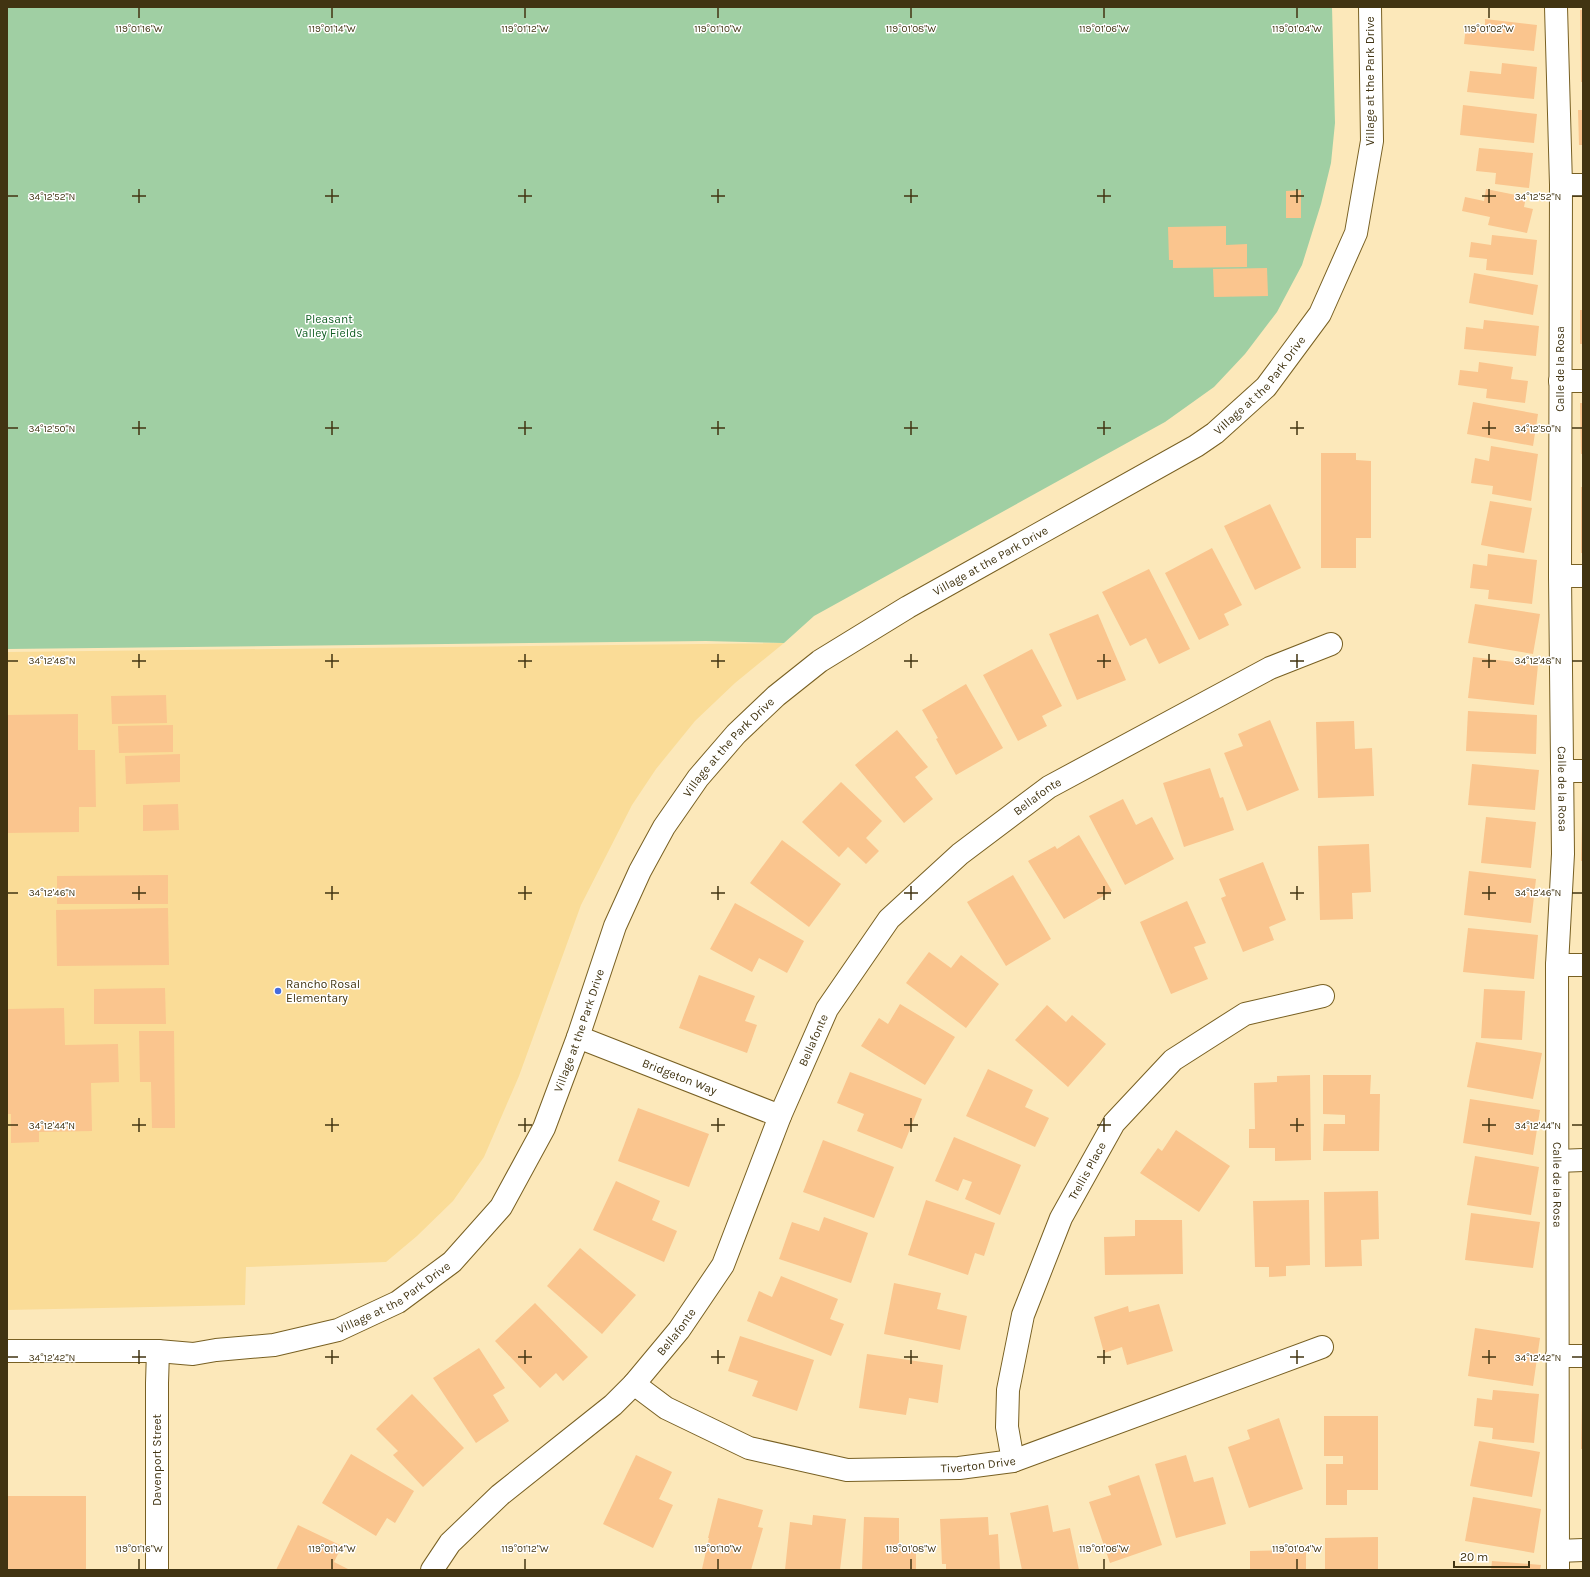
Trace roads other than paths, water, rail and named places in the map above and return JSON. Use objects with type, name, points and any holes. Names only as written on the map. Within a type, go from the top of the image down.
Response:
[{"type":"street","name":"Village at the Park Drive","points":[[7,1351],[158,1351],[193,1354],[216,1350],[274,1345],[338,1330],[398,1302],[452,1262],[501,1207],[544,1128],[578,1037],[615,926],[640,871],[664,827],[698,778],[736,734],[776,696],[820,661],[908,607],[1196,446],[1215,433],[1266,387],[1320,314],[1356,233],[1372,141],[1370,7]]},
{"type":"street","name":"Calle de la Rosa","points":[[1556,7],[1561,185],[1560,576],[1573,771],[1563,854],[1557,966],[1558,1560]]},
{"type":"street","points":[[1561,185],[1583,185]]},
{"type":"street","points":[[1560,381],[1583,381]]},
{"type":"street","points":[[1560,576],[1583,576]]},
{"type":"street","name":"Bellafonte","points":[[432,1570],[450,1543],[500,1494],[613,1405],[634,1384],[679,1330],[723,1265],[780,1116],[828,1009],[889,919],[960,854],[1049,787],[1270,668],[1330,644]]},
{"type":"street","points":[[1557,966],[1583,965]]},
{"type":"street","name":"Trellis Place","points":[[1013,1461],[1007,1427],[1008,1390],[1023,1315],[1061,1218],[1114,1123],[1173,1060],[1245,1014],[1323,996]]},
{"type":"street","name":"Bridgeton Way","points":[[578,1037],[780,1116]]},
{"type":"street","points":[[1558,1161],[1583,1160]]},
{"type":"street","name":"Tiverton Drive","points":[[634,1384],[666,1408],[749,1448],[846,1470],[959,1468],[1013,1461],[1322,1347]]},
{"type":"street","name":"Davenport Street","points":[[157,1570],[158,1351]]},
{"type":"street","points":[[1557,1356],[1583,1356]]},
{"type":"street","points":[[1558,1560],[1583,1550]]},
{"type":"place","name":"Rancho Rosal Elementary","points":[[278,991]]},
{"type":"park label","name":"Pleasant Valley Fields","points":[[329,326]]}]
